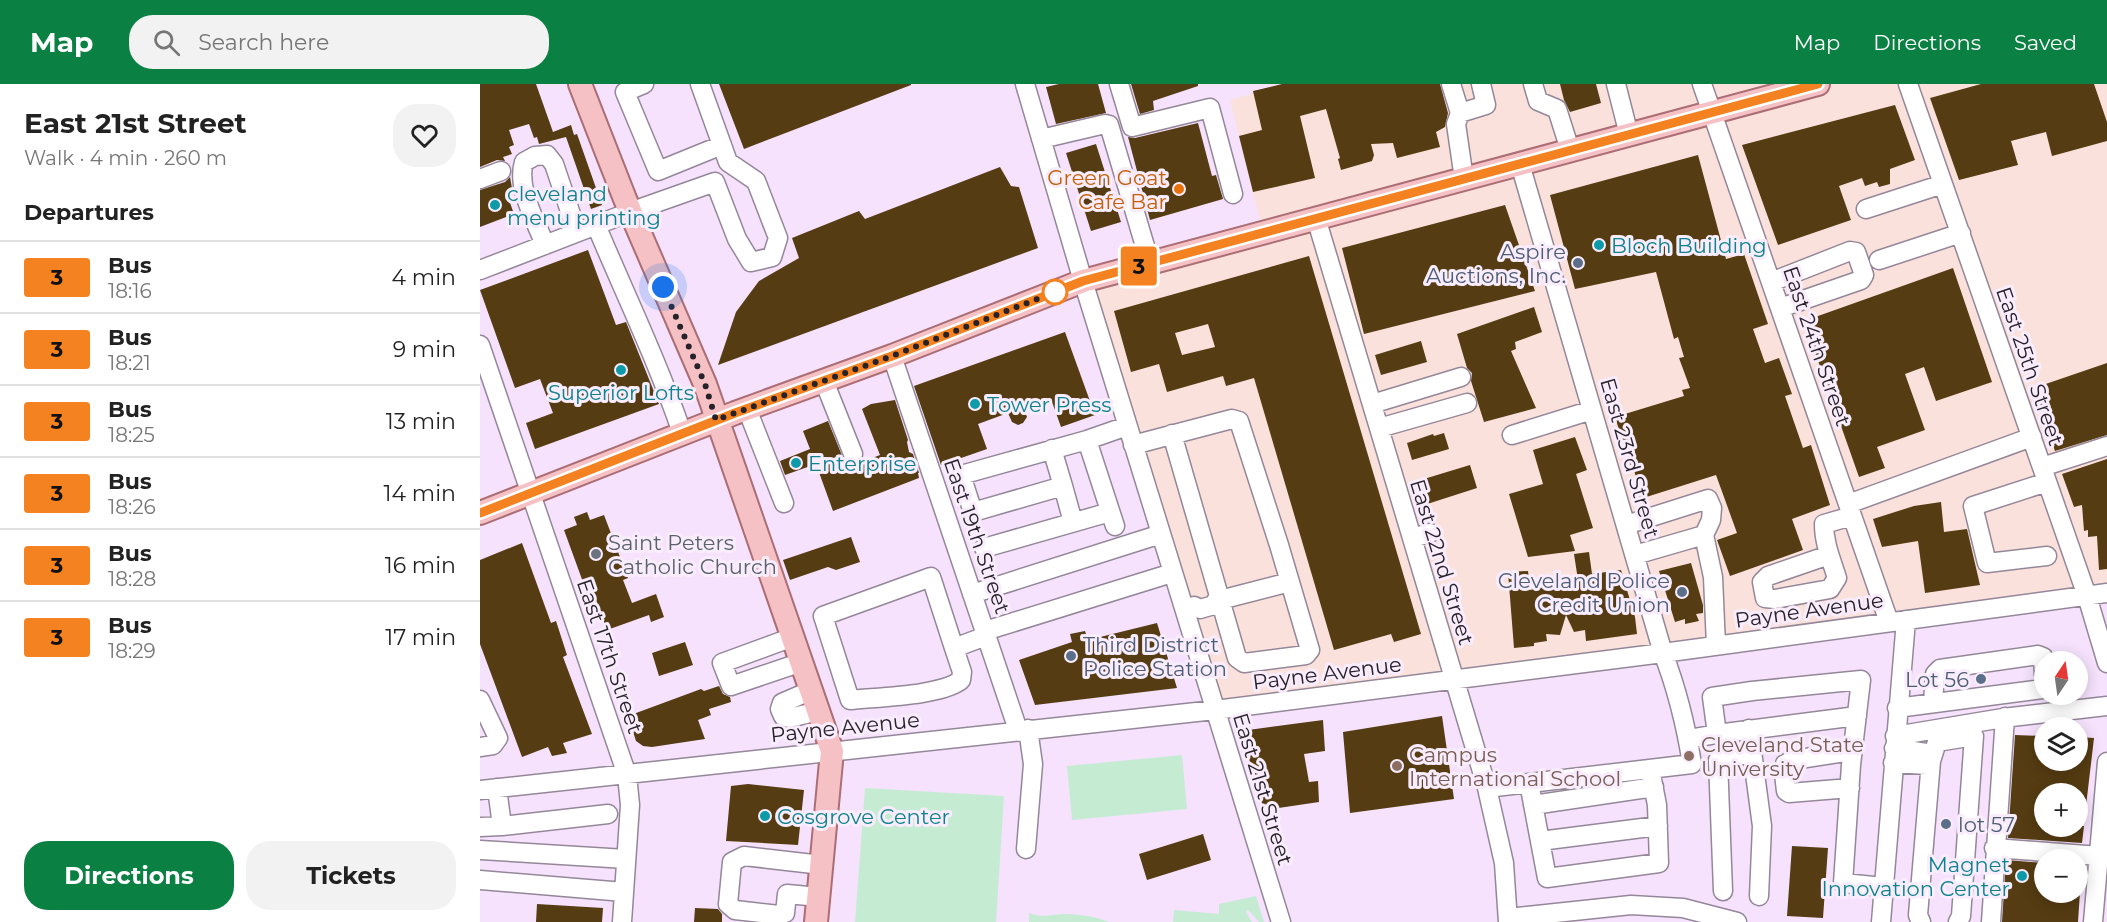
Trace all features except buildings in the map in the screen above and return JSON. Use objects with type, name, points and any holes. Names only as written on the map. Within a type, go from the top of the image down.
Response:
[{"type":"main road","points":[[580,84],[630,212],[705,384],[832,751],[816,922]]},
{"type":"main road","points":[[480,513],[682,433],[892,356],[1083,281],[1818,84]]},
{"type":"street","points":[[644,84],[625,92],[658,171],[725,154]]},
{"type":"street","points":[[700,84],[725,154],[756,181],[778,238],[772,257],[751,262],[737,239],[715,182],[725,154]]},
{"type":"street","name":"East 21st Street","points":[[1025,84],[1173,573],[1189,608],[1215,710],[1281,922]]},
{"type":"street","points":[[1119,84],[1132,127],[1210,108],[1233,194]]},
{"type":"street","points":[[1451,84],[1460,113],[1456,124],[1464,179]]},
{"type":"street","points":[[1460,113],[1486,105],[1481,84]]},
{"type":"street","points":[[1533,84],[1538,101],[1557,109],[1570,150]]},
{"type":"street","points":[[1616,84],[1629,135]]},
{"type":"street","name":"East 24th Street","points":[[1702,84],[1850,510],[1897,621],[1898,708],[1881,922]]},
{"type":"street","name":"East 25th Street","points":[[1908,84],[2087,596],[2107,663]]},
{"type":"street","points":[[1041,139],[1109,125],[1150,263]]},
{"type":"street","points":[[545,245],[525,192],[522,170],[524,162],[535,156],[547,155],[554,164],[577,232]]},
{"type":"street","name":"East 23rd Street","points":[[1520,164],[1675,684],[1688,739],[1692,764],[1650,769]]},
{"type":"street","points":[[480,179],[501,171]]},
{"type":"street","points":[[480,270],[715,182]]},
{"type":"street","points":[[1866,208],[1943,184]]},
{"type":"street","name":"East 22nd Street","points":[[1316,218],[1487,788],[1504,863],[1508,920]]},
{"type":"street","points":[[596,225],[666,388],[682,433]]},
{"type":"street","points":[[1879,260],[1960,233]]},
{"type":"street","points":[[1771,282],[1850,251],[1856,252],[1864,275],[1861,280],[1780,309]]},
{"type":"street","name":"East 17th Street","points":[[480,345],[627,775],[630,805],[621,922]]},
{"type":"street","name":"East 19th Street","points":[[892,356],[972,594],[1023,730],[1033,764],[1026,849]]},
{"type":"street","points":[[1372,404],[1461,377]]},
{"type":"street","points":[[824,381],[853,454]]},
{"type":"street","points":[[1379,428],[1467,403]]},
{"type":"street","points":[[747,409],[784,502]]},
{"type":"street","points":[[1512,435],[1592,410]]},
{"type":"street","points":[[1133,445],[1172,434],[1232,419],[1239,421],[1310,650],[1306,655],[1244,663],[1237,658],[1218,600],[1172,434]]},
{"type":"street","points":[[1063,486],[973,512],[961,475],[1087,440],[1127,426]]},
{"type":"street","points":[[1829,555],[1824,541],[1824,524],[1850,510],[2032,437]]},
{"type":"street","points":[[984,548],[1073,522],[1112,519],[1087,440]]},
{"type":"street","points":[[2047,556],[1987,563],[1973,506],[2107,446]]},
{"type":"street","points":[[1052,449],[1073,522]]},
{"type":"street","points":[[1626,525],[1708,499],[1712,508],[1704,535],[1713,577],[1716,646]]},
{"type":"street","points":[[1412,538],[1430,533]]},
{"type":"street","points":[[972,594],[1161,534]]},
{"type":"street","points":[[1635,555],[1704,535]]},
{"type":"street","points":[[954,648],[986,633],[1173,573]]},
{"type":"street","points":[[931,577],[954,648],[963,677],[957,684],[938,690],[850,700],[823,616],[931,577]]},
{"type":"street","points":[[1189,608],[1200,609],[1214,605],[1218,600],[1290,582]]},
{"type":"street","name":"Payne Avenue","points":[[489,789],[1215,710],[1664,653],[2107,593]]},
{"type":"street","points":[[793,637],[722,663],[731,686],[802,662]]},
{"type":"street","points":[[1933,703],[1935,674],[1940,669],[2034,655]]},
{"type":"street","points":[[1717,734],[1712,697],[1861,680],[1852,751],[1843,883],[1884,888]]},
{"type":"street","points":[[1898,708],[2034,690]]},
{"type":"street","points":[[480,700],[498,738],[493,745],[480,747]]},
{"type":"street","points":[[1894,749],[2004,717],[2107,706]]},
{"type":"street","points":[[1688,739],[1857,716]]},
{"type":"street","points":[[1989,922],[2004,717]]},
{"type":"street","points":[[1749,729],[1762,826],[1759,896]]},
{"type":"street","points":[[1921,922],[1918,915],[1932,761],[1937,742],[1974,736],[1961,916],[1958,922]]},
{"type":"street","points":[[1894,749],[1926,753],[1932,761]]},
{"type":"street","points":[[1850,788],[1789,793],[1786,791],[1784,774],[1785,764],[1793,760],[1852,751]]},
{"type":"street","points":[[1723,891],[1718,760],[1753,753]]},
{"type":"street","points":[[2093,922],[2102,887],[2099,856],[2107,762]]},
{"type":"street","points":[[1487,788],[1529,783],[1650,769],[1657,805],[1659,863],[1547,878],[1529,783]]},
{"type":"street","points":[[1533,805],[1654,788]]},
{"type":"street","points":[[489,789],[502,826]]},
{"type":"street","points":[[480,827],[608,814]]},
{"type":"street","points":[[1540,842],[1658,826]]},
{"type":"street","points":[[1995,848],[2099,856]]},
{"type":"street","points":[[480,850],[626,859]]},
{"type":"street","points":[[819,897],[787,894],[785,913],[779,915],[735,910],[728,904],[732,862],[744,856],[822,865]]},
{"type":"street","points":[[480,880],[624,892]]},
{"type":"street","points":[[1508,920],[1631,914],[1683,908],[1737,922]]},
{"type":"shaded area","points":[[480,84],[1285,84],[2107,593],[2107,922],[480,922]]},
{"type":"shaded area","points":[[1286,84],[2107,84],[2107,593],[1215,710],[1082,281],[1263,232],[1230,100]]},
{"type":"green space","points":[[1182,755],[1187,809],[1072,820],[1067,766]]},
{"type":"green space","points":[[865,788],[1004,796],[996,922],[855,922]]},
{"type":"green space","points":[[1256,896],[1264,922],[1259,922],[1248,910],[1246,912],[1252,922],[1173,922],[1174,910],[1219,914],[1219,904]]},
{"type":"green space","points":[[1029,913],[1042,916],[1080,915],[1109,922],[1029,922]]},
{"type":"bus line","name":"3","points":[[480,513],[1083,281],[1818,84]]},
{"type":"place","name":"Green Goat Cafe Bar","points":[[1179,189]]},
{"type":"place","name":"cleveland menu printing","points":[[495,205]]},
{"type":"place","name":"Bloch Building","points":[[1599,245]]},
{"type":"place","name":"Aspire Auctions, Inc.","points":[[1578,263]]},
{"type":"place","name":"Superior Lofts","points":[[621,370]]},
{"type":"place","name":"Tower Press","points":[[975,404]]},
{"type":"place","name":"Enterprise","points":[[796,463]]},
{"type":"place","name":"Saint Peters Catholic Church","points":[[596,554]]},
{"type":"place","name":"Cleveland Police Credit Union","points":[[1682,592]]},
{"type":"place","name":"Third District Police Station","points":[[1071,656]]},
{"type":"place","name":"Lot 56","points":[[1981,679]]},
{"type":"place","name":"Cleveland State University","points":[[1689,756]]},
{"type":"place","name":"Campus International School","points":[[1397,766]]},
{"type":"place","name":"Cosgrove Center","points":[[765,816]]},
{"type":"place","name":"lot 57","points":[[1946,824]]},
{"type":"place","name":"Magnet Innovation Center","points":[[2022,876]]},
{"type":"route","points":[[663,287],[705,384],[716,420],[892,356],[1055,292]]}]
